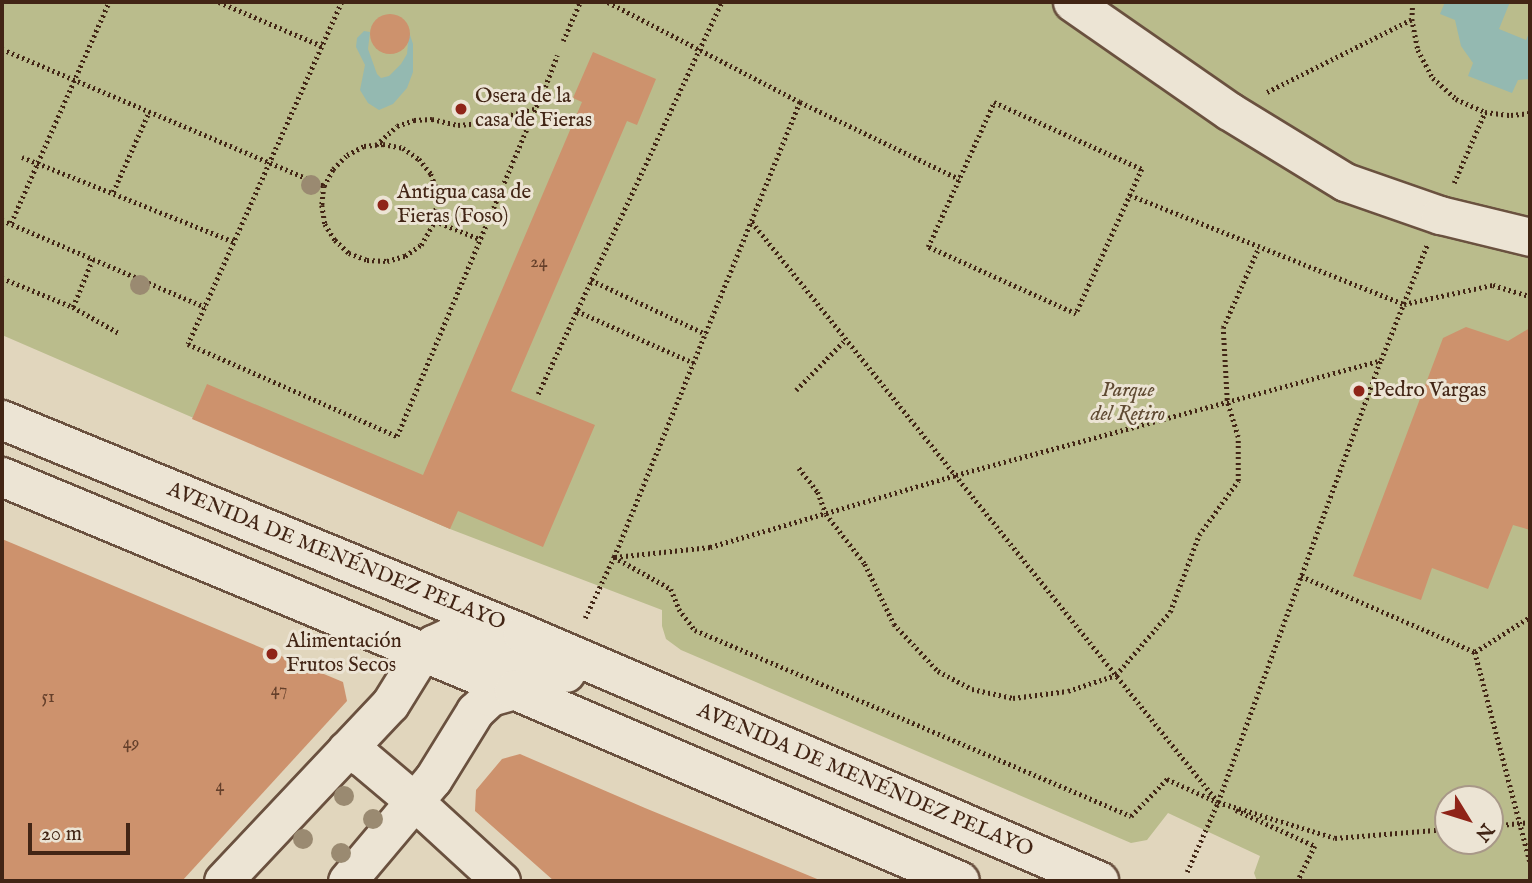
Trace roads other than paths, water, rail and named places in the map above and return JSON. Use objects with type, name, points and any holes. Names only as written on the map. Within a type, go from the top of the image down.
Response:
[{"type":"main road","name":"AVENIDA DE MENÉNDEZ PELAYO","points":[[2,421],[358,565],[1099,881]]},
{"type":"main road","points":[[2,477],[514,690],[960,881]]},
{"type":"street","points":[[1072,2],[1229,111],[1345,181],[1440,215],[1530,237]]},
{"type":"street","name":"AVENIDA DE MENÉNDEZ PELAYO","points":[[421,653],[450,636],[475,636],[617,695],[653,702],[670,698]]},
{"type":"street","points":[[223,881],[396,696],[421,653]]},
{"type":"street","points":[[347,881],[415,802],[475,711],[489,697],[514,690]]},
{"type":"street","points":[[346,750],[363,758],[501,881]]},
{"type":"water","points":[[1445,2],[1510,2],[1499,29],[1526,40],[1530,31],[1530,79],[1518,80],[1512,93],[1468,76],[1473,63],[1461,46],[1455,20],[1440,14]]},
{"type":"water","points":[[364,31],[370,32],[368,49],[381,78],[389,76],[401,64],[407,54],[409,32],[413,44],[413,72],[407,88],[393,104],[379,110],[368,103],[360,90],[365,65],[356,47],[357,38]]},
{"type":"place","name":"Osera de la casa de Fieras","points":[[461,109]]},
{"type":"place","name":"Antigua casa de Fieras (Foso)","points":[[383,205]]},
{"type":"place","name":"Pedro Vargas","points":[[1359,391]]},
{"type":"place","name":"Alimentación Frutos Secos","points":[[272,654]]},
{"type":"park label","name":"Parque del Retiro","points":[[1128,403]]}]
